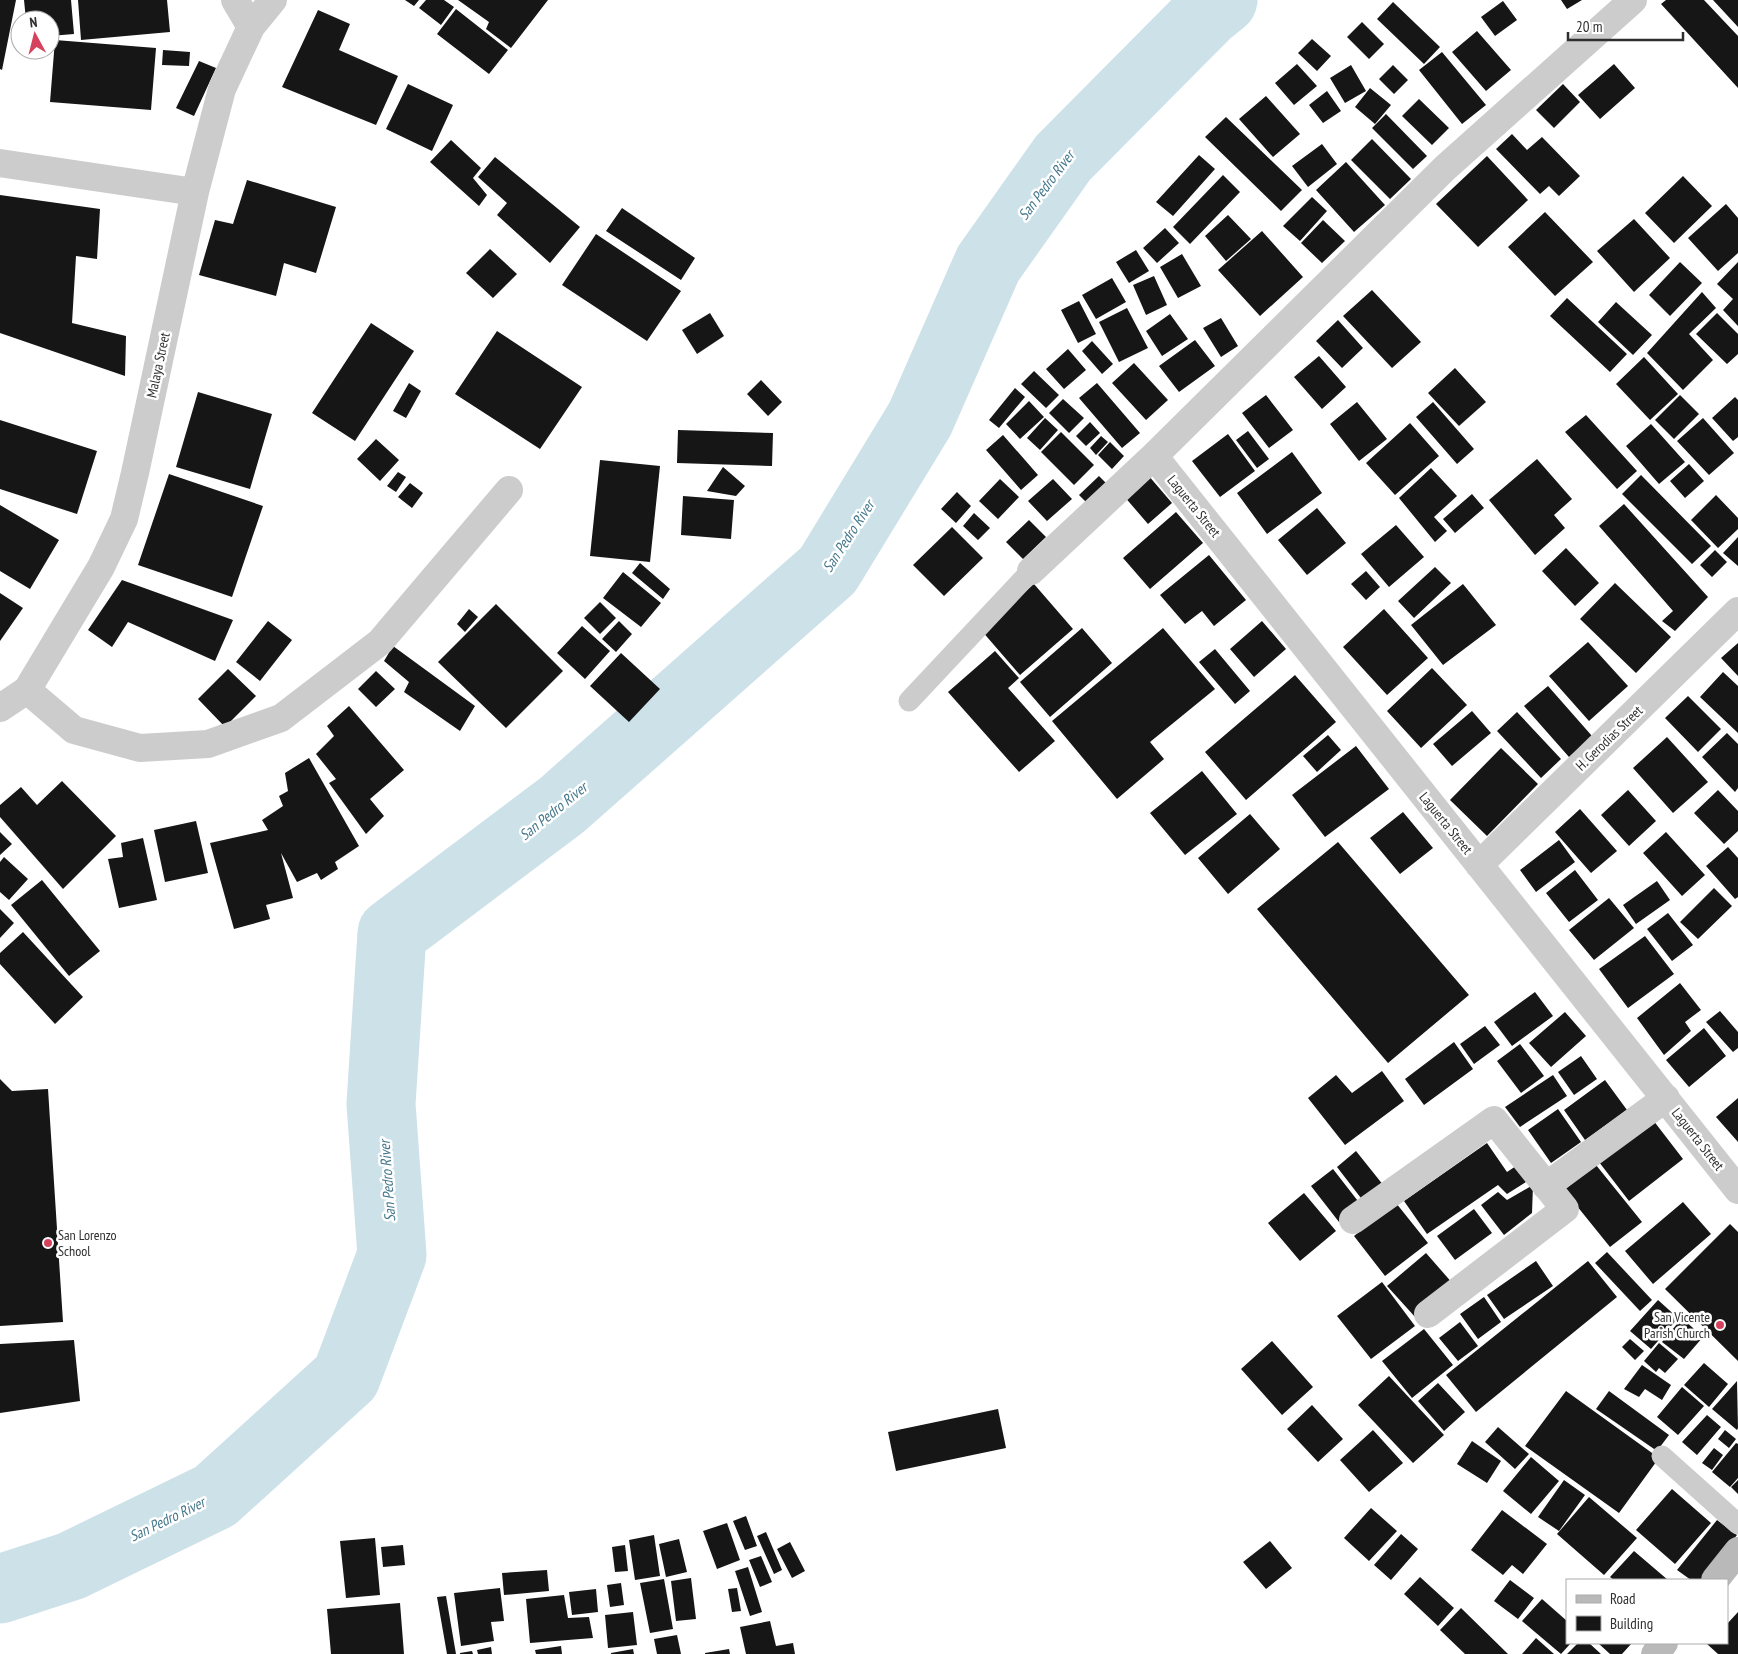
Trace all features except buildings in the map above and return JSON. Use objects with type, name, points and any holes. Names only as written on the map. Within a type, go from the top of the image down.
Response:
[{"type":"main road","points":[[1716,1579],[1738,1551]]},
{"type":"main road","points":[[1655,1654],[1663,1644]]},
{"type":"street","points":[[235,0],[251,27]]},
{"type":"street","name":"Malaya Street","points":[[0,708],[27,690],[101,567],[124,519],[136,473],[195,192],[222,89],[251,27],[273,0]]},
{"type":"street","points":[[1031,571],[1154,456],[1445,168],[1632,0]]},
{"type":"street","points":[[0,163],[195,192]]},
{"type":"street","name":"Laguerta Street","points":[[1154,456],[1738,1190]]},
{"type":"street","points":[[27,690],[74,730],[140,748],[208,744],[281,718],[380,642],[509,490]]},
{"type":"street","name":"H. Gerodias Street","points":[[1480,865],[1738,611]]},
{"type":"street","points":[[1546,1186],[1666,1098]]},
{"type":"street","points":[[1354,1220],[1494,1120],[1565,1209],[1428,1314]]},
{"type":"lane","points":[[909,701],[1031,571]]},
{"type":"lane","points":[[1662,1456],[1738,1524]]},
{"type":"waterway","name":"San Pedro River","points":[[0,1589],[71,1566],[215,1496],[346,1377],[392,1255],[381,1104],[392,933],[562,805],[828,570],[920,419],[988,264],[1063,158],[1208,12],[1223,0]]},
{"type":"place","name":"San Lorenzo School","points":[[48,1243]]},
{"type":"place","name":"San Vicente Parish Church","points":[[1720,1325]]}]
